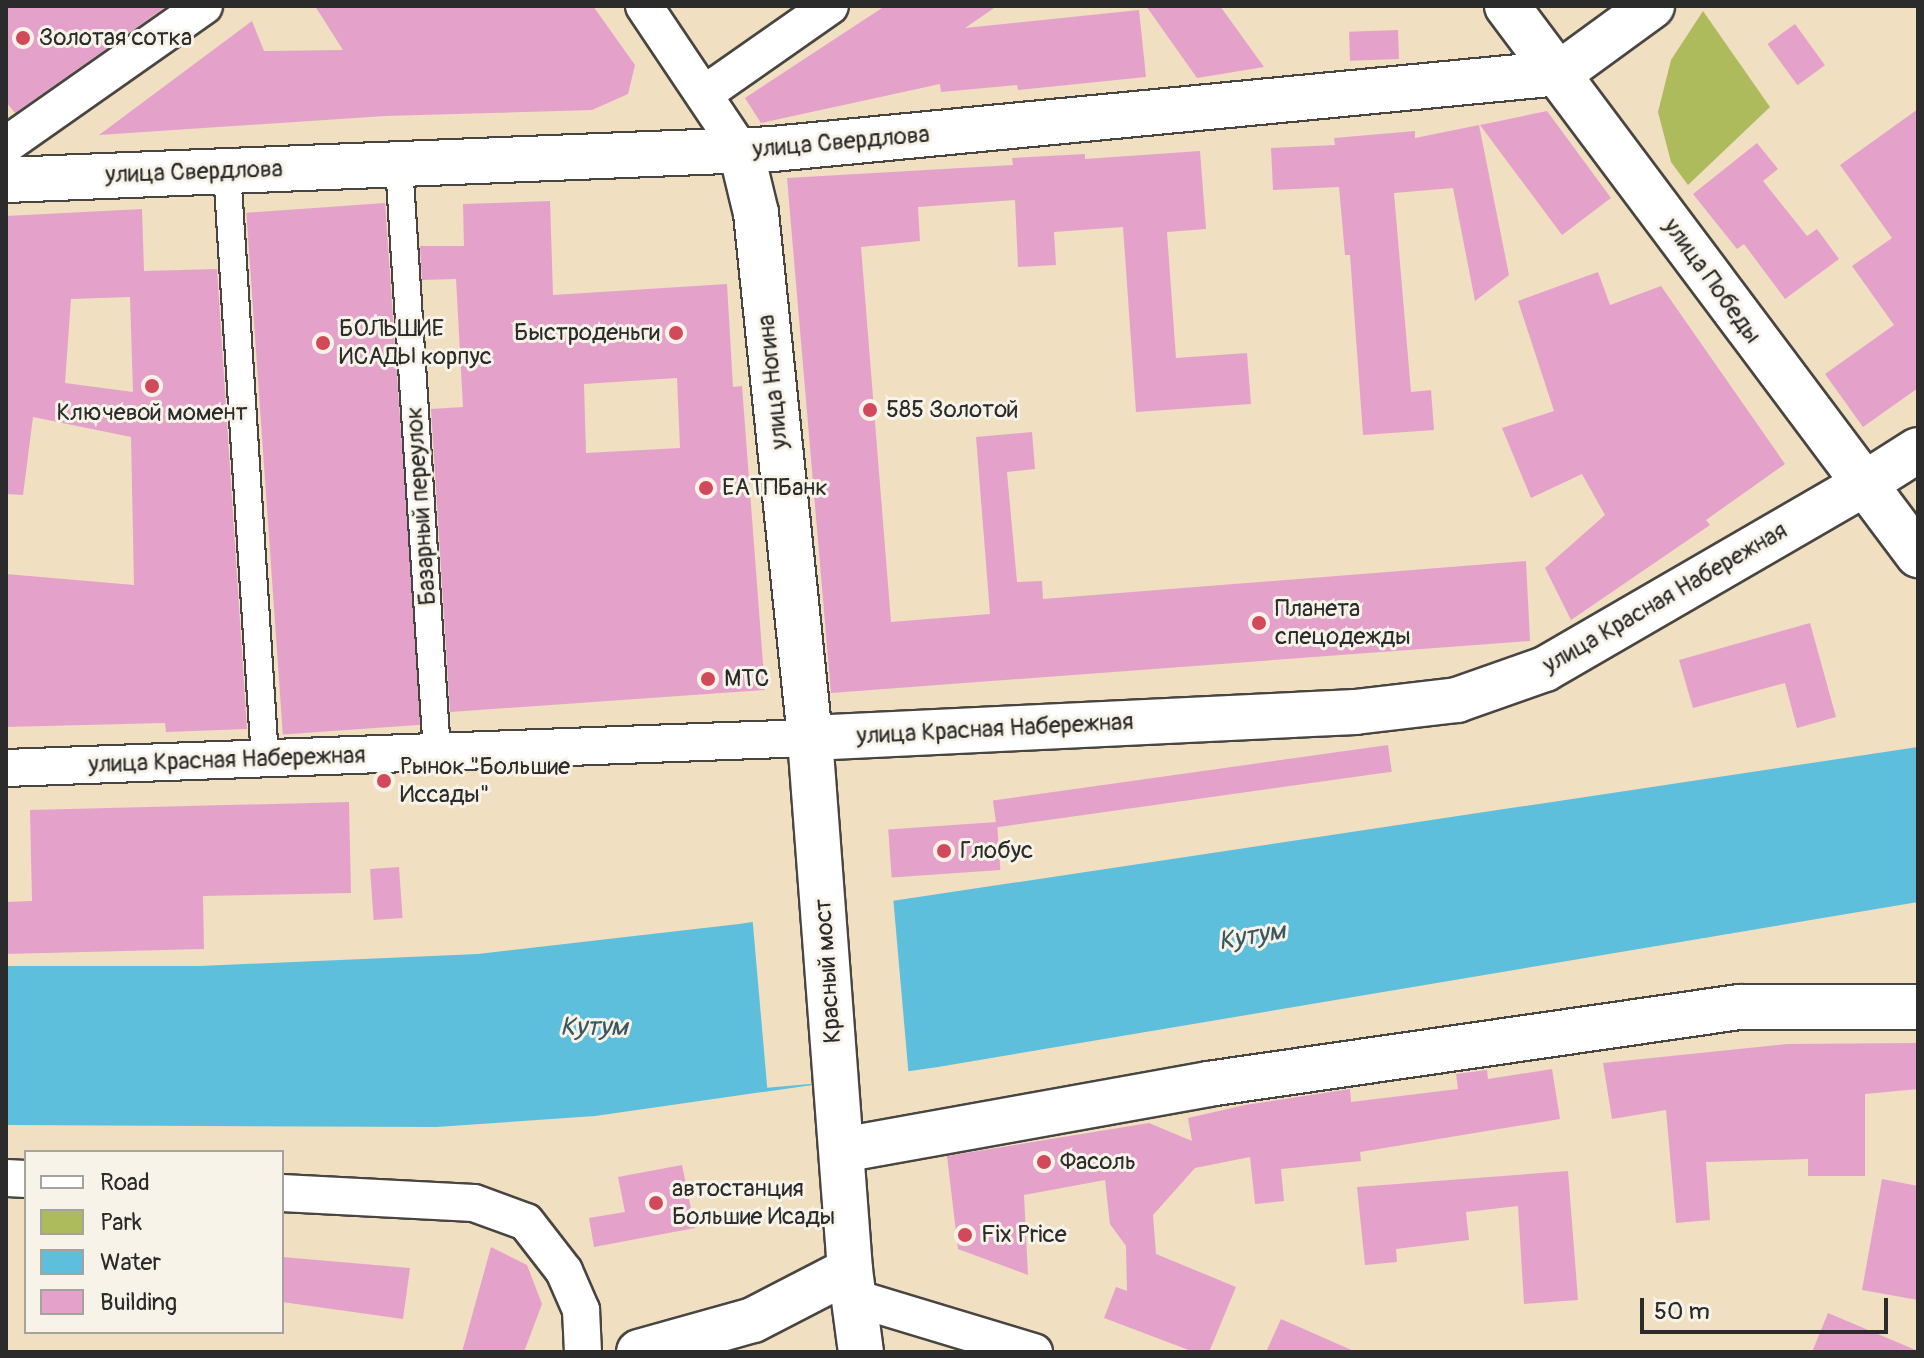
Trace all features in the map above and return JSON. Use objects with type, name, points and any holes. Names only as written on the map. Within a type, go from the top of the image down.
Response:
[{"type":"main road","name":"улица Победы","points":[[1507,6],[1560,73],[1861,486],[1918,555]]},
{"type":"main road","points":[[1560,73],[1652,6]]},
{"type":"main road","name":"улица Свердлова","points":[[6,180],[741,151],[1560,73]]},
{"type":"main road","name":"улица Ногина","points":[[741,151],[756,213],[818,837]]},
{"type":"main road","name":"улица Красная Набережная","points":[[810,738],[1355,712],[1457,700],[1545,669],[1918,450]]},
{"type":"main road","name":"Красный мост","points":[[818,837],[838,1106],[861,1352]]},
{"type":"main road","points":[[842,1150],[1208,1084],[1739,1007],[1918,1007]]},
{"type":"main road","points":[[639,1352],[753,1320],[854,1285]]},
{"type":"street","points":[[6,145],[204,6]]},
{"type":"street","name":"улица Ногина","points":[[644,6],[707,92],[741,151]]},
{"type":"street","points":[[707,92],[830,6]]},
{"type":"street","name":"Базарный переулок","points":[[399,165],[437,752]]},
{"type":"street","points":[[227,171],[265,759]]},
{"type":"street","name":"улица Красная Набережная","points":[[6,768],[810,738]]},
{"type":"street","points":[[284,1193],[474,1203],[526,1222],[564,1271],[581,1310],[583,1352]]},
{"type":"street","points":[[854,1285],[1034,1352]]},
{"type":"green space","points":[[1703,11],[1770,107],[1688,185],[1671,162],[1658,112],[1671,60]]},
{"type":"water","name":"Кутум","points":[[1918,747],[1918,902],[938,1067],[595,1116],[436,1127],[6,1125],[6,966],[200,966],[478,954],[739,924]]},
{"type":"pier","points":[[893,896],[909,1075],[767,1088],[752,908]]},
{"type":"building","points":[[6,6],[167,6],[15,113],[6,102]]},
{"type":"building","points":[[315,6],[593,6],[635,65],[628,94],[592,110],[385,116],[99,135],[252,21],[264,51],[343,50]]},
{"type":"building","points":[[885,6],[997,6],[965,28],[1139,10],[1146,77],[1018,90],[1017,85],[941,92],[940,84],[761,123],[745,98]]},
{"type":"building","points":[[1146,6],[1220,6],[1264,67],[1197,78]]},
{"type":"building","points":[[1795,24],[1825,65],[1797,85],[1767,44]]},
{"type":"building","points":[[1398,30],[1399,59],[1350,61],[1349,32]]},
{"type":"building","points":[[1918,109],[1918,388],[1863,427],[1825,374],[1894,325],[1852,266],[1892,238],[1840,165]]},
{"type":"building","points":[[1547,111],[1611,198],[1562,235],[1480,125]]},
{"type":"building","points":[[1479,125],[1509,275],[1475,301],[1453,188],[1394,193],[1411,392],[1431,390],[1434,430],[1363,435],[1350,255],[1345,255],[1339,187],[1273,190],[1271,148],[1335,145],[1334,138],[1415,131],[1415,138]]},
{"type":"building","points":[[1757,143],[1778,169],[1763,181],[1807,236],[1817,229],[1839,259],[1785,299],[1744,244],[1737,249],[1693,194]]},
{"type":"building","points":[[1200,151],[1206,229],[1167,232],[1176,358],[1247,353],[1251,404],[1136,412],[1123,227],[1054,232],[1056,265],[1018,267],[1015,200],[918,207],[920,241],[861,247],[891,622],[990,614],[976,437],[1032,432],[1035,469],[1007,472],[1017,582],[1042,581],[1043,599],[1526,561],[1530,641],[831,693],[787,178],[1013,165],[1012,158],[1085,154],[1085,159]]},
{"type":"building","points":[[550,201],[553,295],[727,284],[733,387],[742,386],[765,690],[450,712],[431,409],[463,407],[456,279],[422,280],[420,246],[464,246],[463,204]],"holes":[[[677,378],[680,448],[586,453],[584,384]]]},
{"type":"building","name":"БОЛЬШИЕ ИСАДЫ корпус","points":[[385,203],[421,725],[283,734],[246,213]]},
{"type":"building","points":[[142,209],[144,271],[217,269],[247,729],[166,732],[165,723],[6,727],[6,574],[134,585],[131,437],[33,417],[23,495],[6,494],[6,216]],"holes":[[[130,297],[133,392],[65,383],[71,299]]]},
{"type":"building","points":[[1598,272],[1610,305],[1661,286],[1785,464],[1706,520],[1710,525],[1571,620],[1545,568],[1605,515],[1582,474],[1531,498],[1502,428],[1554,411],[1518,301]]},
{"type":"building","points":[[1810,623],[1836,717],[1797,728],[1785,683],[1693,708],[1679,660]]},
{"type":"building","points":[[1388,745],[1392,772],[997,827],[993,801]]},
{"type":"building","points":[[349,802],[351,893],[203,896],[204,949],[6,954],[6,902],[32,901],[30,810]]},
{"type":"building","name":"Глобус","points":[[997,822],[1000,870],[892,877],[888,830]]},
{"type":"building","points":[[399,867],[403,918],[374,920],[370,869]]},
{"type":"building","points":[[1918,1043],[1918,1089],[1865,1094],[1865,1176],[1808,1176],[1808,1159],[1706,1162],[1710,1220],[1676,1223],[1666,1110],[1612,1119],[1603,1063],[1787,1044]]},
{"type":"building","points":[[1552,1069],[1560,1119],[1360,1152],[1361,1161],[1281,1169],[1284,1201],[1255,1204],[1250,1157],[1195,1168],[1153,1215],[1156,1254],[1236,1287],[1209,1352],[1194,1352],[1104,1318],[1116,1287],[1127,1291],[1126,1246],[1110,1224],[1105,1180],[1024,1195],[1028,1275],[958,1249],[947,1156],[1149,1123],[1192,1141],[1188,1118],[1245,1105],[1350,1089],[1351,1102],[1458,1089],[1456,1074],[1487,1070],[1488,1079]]},
{"type":"building","name":"автостанция Большие Исады","points":[[682,1165],[695,1228],[594,1247],[589,1218],[625,1212],[618,1177]]},
{"type":"building","points":[[1568,1171],[1578,1300],[1524,1304],[1518,1206],[1466,1212],[1469,1240],[1396,1249],[1397,1262],[1365,1265],[1357,1187]]},
{"type":"building","points":[[1882,1179],[1918,1186],[1918,1300],[1862,1290]]},
{"type":"building","points":[[491,1247],[527,1265],[542,1304],[524,1352],[462,1352]]},
{"type":"building","points":[[284,1257],[410,1268],[403,1319],[284,1302]]},
{"type":"building","points":[[1828,1313],[1918,1351],[1918,1352],[1812,1352]]},
{"type":"building","points":[[1281,1319],[1356,1352],[1266,1352]]},
{"type":"place","name":"Золотая сотка","points":[[23,38]]},
{"type":"place","name":"Быстроденьги","points":[[676,333]]},
{"type":"place","name":"БОЛЬШИЕ ИСАДЫ корпус","points":[[323,343]]},
{"type":"place","name":"Ключевой момент","points":[[152,386]]},
{"type":"place","name":"585 Золотой","points":[[870,410]]},
{"type":"place","name":"ЕАТПБанк","points":[[706,488]]},
{"type":"place","name":"Планета спецодежды","points":[[1259,623]]},
{"type":"place","name":"МТС","points":[[708,679]]},
{"type":"place","name":"Рынок \"Большие Иссады\"","points":[[384,781]]},
{"type":"place","name":"Глобус","points":[[944,851]]},
{"type":"place","name":"Фасоль","points":[[1044,1162]]},
{"type":"place","name":"автостанция Большие Исады","points":[[656,1203]]},
{"type":"place","name":"Fix Price","points":[[965,1235]]}]
